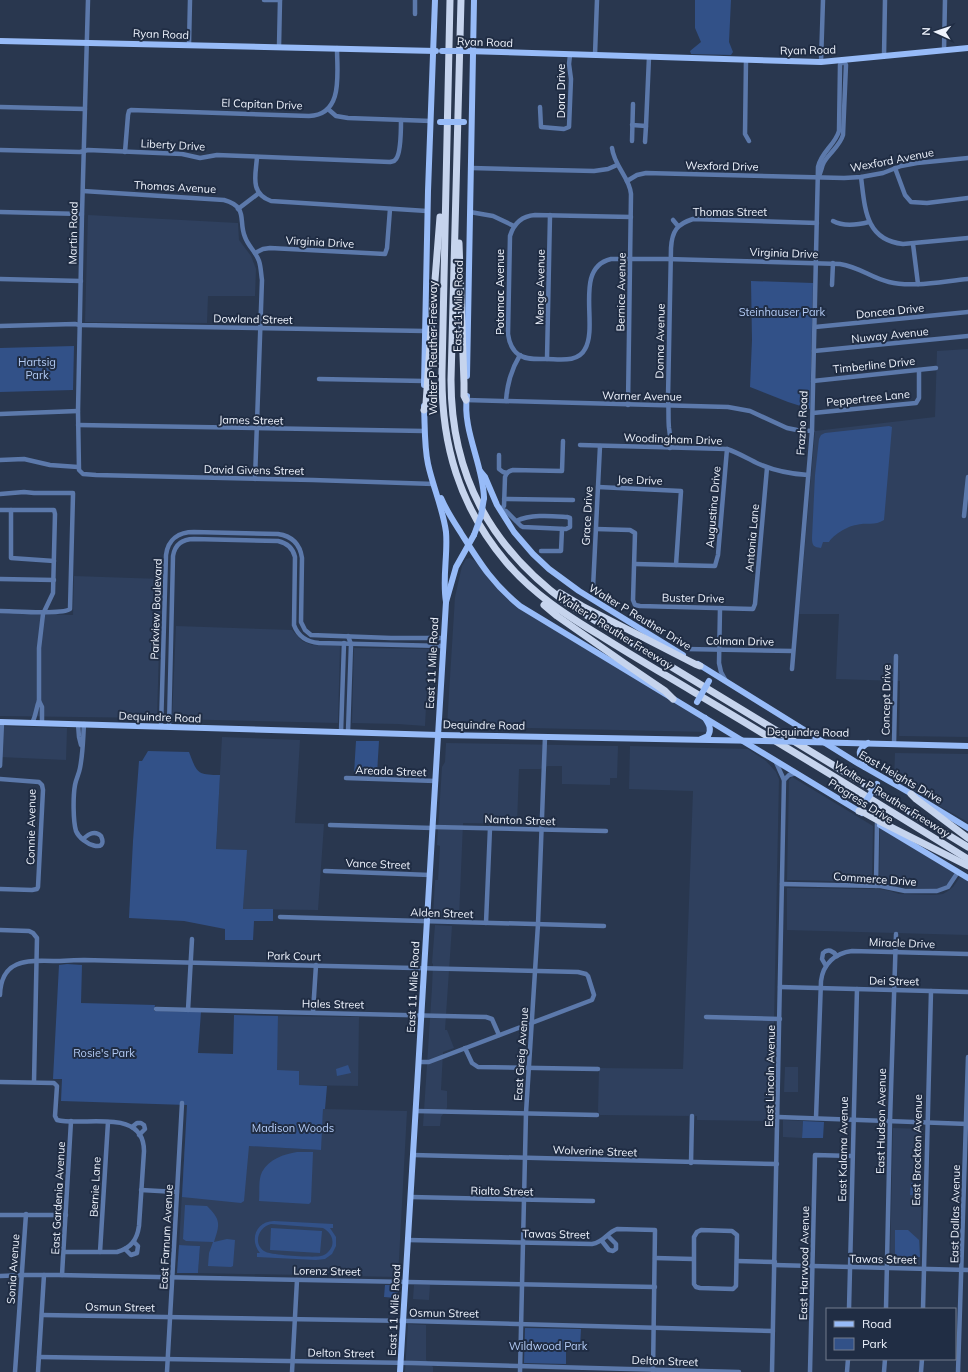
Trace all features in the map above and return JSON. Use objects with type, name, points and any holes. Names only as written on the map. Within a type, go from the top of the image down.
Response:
[{"type":"highway","name":"Walter P Reuther Freeway","points":[[450,0],[442,392],[447,440],[456,472],[473,512],[493,545],[505,561],[526,583],[567,616],[812,763],[968,859]]},
{"type":"highway","name":"Walter P Reuther Freeway","points":[[461,0],[451,380],[452,408],[455,434],[463,465],[481,508],[503,542],[520,563],[550,591],[968,847]]},
{"type":"highway","points":[[424,410],[426,404],[440,226],[443,151],[447,129]]},
{"type":"highway","points":[[456,170],[464,396],[466,400]]},
{"type":"highway","points":[[520,563],[555,589],[582,606],[700,666]]},
{"type":"highway","points":[[526,583],[534,596],[557,616],[665,691],[673,699]]},
{"type":"highway","points":[[911,794],[968,838]]},
{"type":"highway","points":[[859,811],[968,866]]},
{"type":"main road","name":"East 11 Mile Road","points":[[400,1372],[446,602],[444,593],[446,531],[426,453],[424,431],[427,211],[435,0]]},
{"type":"main road","name":"East 11 Mile Road","points":[[446,602],[461,558],[474,535],[481,516],[484,498],[480,471],[471,439],[466,400],[471,117],[469,51],[474,0]]},
{"type":"main road","name":"Ryan Road","points":[[0,41],[434,50],[821,62],[968,48]]},
{"type":"main road","points":[[431,122],[468,122],[471,117]]},
{"type":"main road","name":"Walter P Reuther Drive","points":[[480,471],[500,510],[514,532],[559,578],[824,742]]},
{"type":"main road","points":[[434,484],[442,501],[478,560],[497,586],[520,606],[743,741]]},
{"type":"main road","points":[[462,535],[474,535]]},
{"type":"main road","points":[[461,558],[470,556],[478,560]]},
{"type":"main road","points":[[692,709],[714,674]]},
{"type":"main road","points":[[698,740],[706,737],[710,733],[705,717]]},
{"type":"main road","name":"Dequindre Road","points":[[1,722],[439,735],[968,746]]},
{"type":"main road","name":"Progress Drive","points":[[743,741],[968,878]]},
{"type":"main road","name":"East Heights Drive","points":[[824,742],[865,768],[968,828]]},
{"type":"main road","points":[[865,768],[860,757],[860,751],[861,748],[868,743]]},
{"type":"main road","points":[[850,806],[859,807],[864,804],[881,776]]},
{"type":"street","name":"Martin Road","points":[[78,467],[82,214],[88,0]]},
{"type":"street","points":[[189,45],[190,0]]},
{"type":"street","points":[[264,0],[280,0],[279,47]]},
{"type":"street","points":[[415,0],[415,14]]},
{"type":"street","points":[[595,55],[597,0]]},
{"type":"street","points":[[821,62],[823,0]]},
{"type":"street","points":[[884,56],[885,0]]},
{"type":"street","points":[[944,50],[945,0]]},
{"type":"street","points":[[337,48],[336,93],[334,102],[328,109],[333,114],[340,117],[431,122]]},
{"type":"street","name":"Dora Drive","points":[[540,107],[541,127],[564,129],[569,127],[571,78],[569,64],[570,55]]},
{"type":"street","points":[[645,142],[649,57]]},
{"type":"street","points":[[746,60],[745,134],[749,141]]},
{"type":"street","name":"Frazho Road","points":[[792,669],[813,413],[818,177],[821,174],[824,162],[839,144],[843,135],[846,65],[842,60]]},
{"type":"street","points":[[632,141],[633,104]]},
{"type":"street","points":[[0,107],[85,109]]},
{"type":"street","name":"El Capitan Drive","points":[[126,152],[128,115],[129,111],[131,110],[312,116],[322,113],[328,109]]},
{"type":"street","name":"Liberty Drive","points":[[0,150],[182,154],[200,158],[217,155],[257,156],[385,162],[394,161],[397,157],[401,120]]},
{"type":"street","points":[[632,125],[646,126]]},
{"type":"street","points":[[612,148],[617,165],[627,181]]},
{"type":"street","points":[[257,156],[255,182],[259,193],[267,200],[273,202],[427,211]]},
{"type":"street","name":"Wexford Avenue","points":[[818,177],[861,177],[883,173],[895,168],[917,163],[968,158]]},
{"type":"street","points":[[470,168],[594,171],[608,169],[617,165]]},
{"type":"street","points":[[895,168],[905,195],[911,202],[927,203],[968,198]]},
{"type":"street","name":"Wexford Drive","points":[[627,181],[637,175],[646,173],[818,177]]},
{"type":"street","points":[[861,177],[867,217],[876,232],[885,239],[896,244],[913,244],[968,238]]},
{"type":"street","name":"Bernice Avenue","points":[[627,181],[631,190],[628,405]]},
{"type":"street","name":"Thomas Avenue","points":[[83,191],[222,199],[231,202],[238,208]]},
{"type":"street","points":[[255,479],[262,280],[259,261],[244,236],[242,216],[238,208],[259,193]]},
{"type":"street","name":"Virginia Drive","points":[[255,253],[270,248],[385,254],[387,248],[390,209]]},
{"type":"street","points":[[0,212],[82,214]]},
{"type":"street","points":[[470,212],[493,216],[514,226],[519,220],[528,216],[550,215],[631,217]]},
{"type":"street","name":"Menge Avenue","points":[[547,359],[550,215]]},
{"type":"street","name":"Thomas Street","points":[[670,259],[672,238],[674,233],[678,226],[687,221],[698,219],[817,223]]},
{"type":"street","points":[[673,220],[678,226]]},
{"type":"street","points":[[833,221],[841,224],[853,225],[869,222]]},
{"type":"street","name":"Potomac Avenue","points":[[514,226],[510,236],[508,334],[511,345],[520,355]]},
{"type":"street","points":[[913,244],[918,284]]},
{"type":"street","name":"Virginia Drive","points":[[547,359],[566,360],[581,354],[585,350],[588,339],[592,274],[598,265],[611,259],[630,258],[833,263],[853,266],[888,282],[902,284],[918,284],[968,279]]},
{"type":"street","name":"Donna Avenue","points":[[670,259],[668,405],[670,448]]},
{"type":"street","points":[[832,285],[833,263]]},
{"type":"street","points":[[0,279],[81,281]]},
{"type":"street","name":"Doncea Drive","points":[[815,327],[968,312]]},
{"type":"street","name":"Dowland Street","points":[[0,326],[75,324],[260,329],[425,331]]},
{"type":"street","name":"Nuway Avenue","points":[[814,351],[968,336]]},
{"type":"street","points":[[506,401],[510,375],[520,355],[528,358],[547,359]]},
{"type":"street","name":"Timberline Drive","points":[[813,381],[936,368]]},
{"type":"street","name":"Peppertree Lane","points":[[813,413],[916,402],[919,399],[919,370]]},
{"type":"street","points":[[319,379],[424,381]]},
{"type":"street","name":"Warner Avenue","points":[[466,400],[728,407],[744,409],[759,414],[783,426],[797,430],[812,431]]},
{"type":"street","points":[[0,414],[78,412]]},
{"type":"street","name":"James Street","points":[[78,425],[424,431]]},
{"type":"street","points":[[507,473],[513,470],[562,471],[563,440]]},
{"type":"street","name":"Woodingham Drive","points":[[580,445],[727,449],[768,468],[788,473],[808,475]]},
{"type":"street","name":"Grace Drive","points":[[593,588],[600,446]]},
{"type":"street","name":"Augustina Drive","points":[[676,565],[716,566],[727,449]]},
{"type":"street","points":[[499,455],[499,468],[503,472],[507,473]]},
{"type":"street","points":[[0,460],[24,459],[50,465],[78,467]]},
{"type":"street","name":"David Givens Street","points":[[78,467],[81,473],[91,475],[434,484]]},
{"type":"street","name":"Antonia Lane","points":[[753,608],[755,604],[768,468]]},
{"type":"street","points":[[500,510],[504,506],[507,473]]},
{"type":"street","points":[[964,516],[968,476]]},
{"type":"street","name":"Joe Drive","points":[[598,487],[681,491],[676,565]]},
{"type":"street","points":[[0,494],[28,492],[34,494],[73,493],[71,608],[66,611],[43,612],[0,611]]},
{"type":"street","points":[[504,499],[573,500]]},
{"type":"street","points":[[0,510],[54,510],[55,514],[53,593],[43,612],[39,648],[39,701],[36,707],[36,715],[32,723]]},
{"type":"street","points":[[11,510],[11,558],[54,561]]},
{"type":"street","points":[[500,510],[506,511],[516,521],[523,527],[562,529],[568,529],[570,527],[570,518],[567,517],[534,516],[522,518],[516,521]]},
{"type":"street","points":[[541,551],[561,551],[562,529]]},
{"type":"street","points":[[596,529],[630,530],[635,533],[635,564],[676,565]]},
{"type":"street","points":[[194,532],[194,539]]},
{"type":"street","name":"Parkview Boulevard","points":[[161,726],[166,555],[172,540],[180,534],[194,532],[271,534],[286,536],[296,542],[301,554],[302,569],[300,620],[303,628],[311,634],[321,636],[444,638]]},
{"type":"street","points":[[232,533],[232,540]]},
{"type":"street","points":[[244,540],[253,537],[254,534]]},
{"type":"street","points":[[270,541],[268,538],[271,534]]},
{"type":"street","name":"Parkview Boulevard","points":[[169,727],[174,550],[181,541],[194,539],[270,541],[281,542],[290,547],[294,554],[295,568],[294,625],[298,633],[306,640],[351,644],[443,646]]},
{"type":"street","name":"Buster Drive","points":[[635,564],[634,604],[640,606],[753,608]]},
{"type":"street","points":[[295,568],[302,569]]},
{"type":"street","points":[[0,579],[54,580]]},
{"type":"street","points":[[165,602],[172,602]]},
{"type":"street","points":[[294,606],[301,607]]},
{"type":"street","points":[[720,608],[719,663],[723,675],[728,683]]},
{"type":"street","points":[[319,642],[322,640],[321,636]]},
{"type":"street","points":[[330,636],[330,643]]},
{"type":"street","points":[[348,636],[351,644],[348,732]]},
{"type":"street","points":[[391,638],[390,640],[392,645]]},
{"type":"street","points":[[403,638],[405,642],[403,645]]},
{"type":"street","points":[[341,732],[344,643]]},
{"type":"street","name":"Colman Drive","points":[[686,649],[793,651]]},
{"type":"street","points":[[164,656],[171,657]]},
{"type":"street","name":"Concept Drive","points":[[894,744],[896,656]]},
{"type":"street","points":[[714,674],[719,663]]},
{"type":"street","points":[[39,701],[42,707],[42,724]]},
{"type":"street","points":[[0,766],[1,722]]},
{"type":"street","points":[[81,724],[82,746],[80,770],[74,788],[74,814],[76,830],[83,839]]},
{"type":"street","name":"East Greig Avenue","points":[[520,1372],[526,1114],[538,924],[545,737]]},
{"type":"street","name":"East Lincoln Avenue","points":[[772,1372],[784,780],[774,760]]},
{"type":"street","points":[[784,780],[788,776],[796,773]]},
{"type":"street","name":"Areada Street","points":[[346,778],[436,781]]},
{"type":"street","name":"Connie Avenue","points":[[0,779],[36,781],[42,784],[43,790],[38,888],[32,890],[0,889]]},
{"type":"street","points":[[876,886],[877,823]]},
{"type":"street","name":"Nanton Street","points":[[330,825],[606,831]]},
{"type":"street","points":[[486,923],[490,828]]},
{"type":"street","name":"Vance Street","points":[[325,871],[430,874]]},
{"type":"street","name":"Commerce Drive","points":[[782,884],[876,886],[905,891],[937,892],[948,887],[958,872]]},
{"type":"street","name":"Alden Street","points":[[280,917],[604,926]]},
{"type":"street","points":[[0,930],[29,931],[33,933],[37,939],[34,1082]]},
{"type":"street","name":"East Hudson Avenue","points":[[886,1308],[896,934]]},
{"type":"street","points":[[188,1010],[192,939]]},
{"type":"street","name":"Miracle Drive","points":[[826,966],[822,959],[823,953],[830,950],[837,956]]},
{"type":"street","name":"Miracle Drive","points":[[820,988],[822,976],[826,966],[837,956],[852,951],[968,954]]},
{"type":"street","name":"Park Court","points":[[0,995],[2,982],[5,975],[11,968],[23,961],[37,960],[578,972],[588,976],[594,992],[594,998],[532,1023]]},
{"type":"street","points":[[313,1012],[316,966]]},
{"type":"street","name":"Dei Street","points":[[780,987],[968,992]]},
{"type":"street","points":[[816,1118],[820,988]]},
{"type":"street","name":"East Kalama Avenue","points":[[849,1308],[857,989]]},
{"type":"street","name":"East Brockton Avenue","points":[[923,1308],[931,991]]},
{"type":"street","name":"Hales Street","points":[[156,1009],[488,1017],[492,1020],[499,1035]]},
{"type":"street","points":[[706,1017],[780,1019]]},
{"type":"street","points":[[419,1062],[429,1062],[532,1023]]},
{"type":"street","points":[[466,1048],[472,1063],[476,1066],[598,1069]]},
{"type":"street","name":"East Dallas Avenue","points":[[958,1372],[968,1057]]},
{"type":"street","points":[[0,1082],[52,1082],[57,1088],[56,1119],[60,1121],[122,1123],[132,1127],[139,1135],[144,1148],[139,1226],[134,1242],[125,1249],[117,1252],[64,1252]]},
{"type":"street","name":"East Farnum Avenue","points":[[167,1372],[182,1103]]},
{"type":"street","points":[[416,1111],[597,1115]]},
{"type":"street","points":[[691,1163],[692,1116]]},
{"type":"street","points":[[778,1117],[967,1124]]},
{"type":"street","name":"East Gardenia Avenue","points":[[62,1276],[71,1121]]},
{"type":"street","name":"Bernie Lane","points":[[100,1252],[108,1122]]},
{"type":"street","points":[[132,1127],[137,1123],[143,1124],[144,1129],[139,1135]]},
{"type":"street","name":"Wolverine Street","points":[[413,1155],[777,1164]]},
{"type":"street","name":"East Harwood Avenue","points":[[810,1372],[815,1155],[852,1156]]},
{"type":"street","points":[[141,1190],[177,1192]]},
{"type":"street","name":"Rialto Street","points":[[411,1197],[593,1201]]},
{"type":"street","name":"Sonia Avenue","points":[[15,1372],[26,1214]]},
{"type":"street","points":[[0,1215],[66,1215]]},
{"type":"street","name":"Tawas Street","points":[[408,1240],[592,1244],[602,1241],[612,1231],[620,1229],[655,1230],[655,1258]]},
{"type":"street","points":[[699,1230],[732,1231],[737,1235],[737,1261],[735,1287],[732,1289],[696,1287],[693,1282],[695,1233],[699,1230]]},
{"type":"street","points":[[602,1241],[609,1250],[613,1251],[616,1249],[616,1244],[608,1236]]},
{"type":"street","points":[[125,1249],[131,1255],[137,1253],[138,1246],[134,1242]]},
{"type":"street","points":[[653,1371],[655,1258],[694,1259]]},
{"type":"street","name":"Tawas Street","points":[[737,1261],[812,1266],[968,1270]]},
{"type":"street","points":[[38,1372],[44,1275]]},
{"type":"street","name":"Lorenz Street","points":[[0,1276],[44,1275],[172,1277],[655,1287]]},
{"type":"street","points":[[292,1372],[297,1280]]},
{"type":"street","name":"Osmun Street","points":[[42,1315],[403,1321],[773,1331]]},
{"type":"street","name":"Delton Street","points":[[39,1357],[401,1363],[653,1371],[739,1372]]},
{"type":"street","points":[[847,1372],[848,1360]]},
{"type":"street","points":[[884,1360],[884,1372]]},
{"type":"street","points":[[921,1372],[922,1360]]},
{"type":"shaded area","points":[[88,215],[238,223],[239,240],[251,256],[256,269],[255,296],[208,296],[207,323],[85,322]]},
{"type":"shaded area","points":[[968,349],[968,737],[899,736],[900,681],[836,679],[839,614],[799,614],[815,431],[935,417],[937,351]]},
{"type":"shaded area","points":[[470,558],[475,561],[497,588],[704,720],[707,724],[708,732],[447,726],[455,597],[462,566],[466,559]]},
{"type":"shaded area","points":[[74,576],[161,579],[157,718],[0,716],[0,613],[73,615]]},
{"type":"shaded area","points":[[176,626],[292,630],[302,641],[312,645],[340,646],[338,723],[172,719]]},
{"type":"shaded area","points":[[354,648],[429,649],[425,726],[352,723]]},
{"type":"shaded area","points":[[0,726],[67,728],[66,760],[0,757]]},
{"type":"shaded area","points":[[222,737],[300,740],[295,823],[324,824],[318,910],[243,909],[246,850],[216,849]]},
{"type":"shaded area","points":[[446,743],[618,746],[617,778],[610,778],[610,785],[562,784],[562,766],[548,766],[540,769],[519,769],[517,824],[463,823],[459,917],[433,917],[435,880],[438,880],[440,846],[437,845],[442,767],[445,762]]},
{"type":"shaded area","points":[[630,746],[748,749],[766,761],[776,772],[779,779],[772,1121],[697,1120],[697,1116],[600,1115],[598,1112],[599,1068],[683,1069],[693,791],[629,789]]},
{"type":"shaded area","points":[[895,753],[968,754],[968,822],[894,779]]},
{"type":"shaded area","points":[[792,777],[873,826],[872,882],[787,880],[789,780]]},
{"type":"shaded area","points":[[880,828],[955,872],[946,886],[937,889],[879,884]]},
{"type":"shaded area","points":[[960,877],[968,881],[968,935],[787,930],[787,888],[879,889],[899,894],[934,895],[943,894],[948,891]]},
{"type":"shaded area","points":[[435,925],[452,926],[445,1030],[447,1030],[454,1048],[443,1052],[441,1090],[447,1091],[447,1108],[441,1117],[440,1126],[423,1126],[432,988]]},
{"type":"shaded area","points":[[278,1016],[359,1017],[358,1086],[298,1085],[276,1070]]},
{"type":"shaded area","points":[[785,1067],[798,1067],[798,1092],[784,1092]]},
{"type":"shaded area","points":[[323,1109],[407,1111],[398,1277],[198,1273],[200,1246],[179,1245],[185,1142],[320,1150]]},
{"type":"shaded area","points":[[783,1120],[803,1121],[802,1138],[783,1137]]},
{"type":"shaded area","points":[[893,1128],[923,1129],[920,1265],[890,1265]]},
{"type":"shaded area","points":[[414,1285],[430,1285],[429,1300],[413,1299]]},
{"type":"shaded area","points":[[408,1324],[426,1325],[426,1360],[433,1367],[433,1372],[405,1372]]},
{"type":"green space","points":[[695,0],[731,0],[729,42],[733,52],[731,55],[691,54],[690,51],[701,42],[695,28]]},
{"type":"green space","name":"Steinhauser Park","points":[[751,281],[813,283],[810,409],[750,387],[752,340]]},
{"type":"green space","name":"Hartsig Park","points":[[74,346],[73,390],[0,392],[0,348]]},
{"type":"green space","points":[[889,426],[892,427],[884,520],[877,523],[860,524],[849,527],[837,534],[829,542],[823,542],[821,548],[815,547],[812,543],[812,538],[815,475],[819,439],[821,435],[825,433]]},
{"type":"green space","points":[[356,741],[379,741],[377,774],[354,774]]},
{"type":"green space","points":[[148,751],[189,752],[196,769],[202,773],[220,775],[216,849],[247,850],[243,909],[273,909],[273,921],[254,921],[253,940],[225,940],[225,929],[184,921],[129,918],[139,761],[142,761]]},
{"type":"green space","name":"Rosie's Park","points":[[59,965],[82,965],[81,1003],[155,1005],[154,1011],[201,1012],[198,1053],[233,1054],[234,1015],[278,1016],[277,1070],[299,1071],[299,1085],[327,1086],[325,1109],[323,1109],[321,1150],[249,1146],[244,1201],[241,1203],[182,1197],[187,1105],[61,1101],[62,1079],[53,1079]]},
{"type":"green space","points":[[348,1065],[351,1073],[337,1076],[336,1069]]},
{"type":"green space","points":[[803,1121],[824,1122],[823,1138],[802,1138]]},
{"type":"green space","points":[[297,1152],[313,1152],[311,1202],[309,1204],[259,1201],[260,1179],[265,1167],[277,1158]]},
{"type":"green space","points":[[911,1183],[920,1184],[919,1195],[910,1195]]},
{"type":"green space","points":[[185,1205],[207,1206],[215,1215],[218,1226],[214,1242],[227,1239],[235,1240],[233,1266],[208,1266],[209,1253],[213,1242],[186,1241],[183,1239]]},
{"type":"green space","points":[[268,1222],[333,1224],[333,1228],[330,1228],[336,1237],[336,1246],[332,1254],[325,1259],[316,1260],[257,1257],[257,1253],[260,1253],[255,1243],[256,1232],[263,1224]],"holes":[[[271,1224],[323,1228],[328,1231],[331,1236],[332,1246],[325,1255],[317,1257],[284,1255],[266,1252],[259,1245],[258,1241],[260,1232],[266,1226]]]},
{"type":"green space","points":[[271,1228],[322,1231],[320,1253],[270,1250]]},
{"type":"green space","points":[[895,1230],[908,1230],[919,1240],[920,1257],[897,1259],[895,1257]]},
{"type":"green space","points":[[179,1245],[200,1246],[198,1273],[177,1273]]},
{"type":"green space","points":[[385,1285],[398,1285],[397,1298],[384,1297]]},
{"type":"green space","name":"Wildwood Park","points":[[525,1328],[581,1329],[580,1347],[566,1346],[566,1364],[524,1363]]},
{"type":"park label","name":"Madison Woods","points":[[293,1128]]}]
